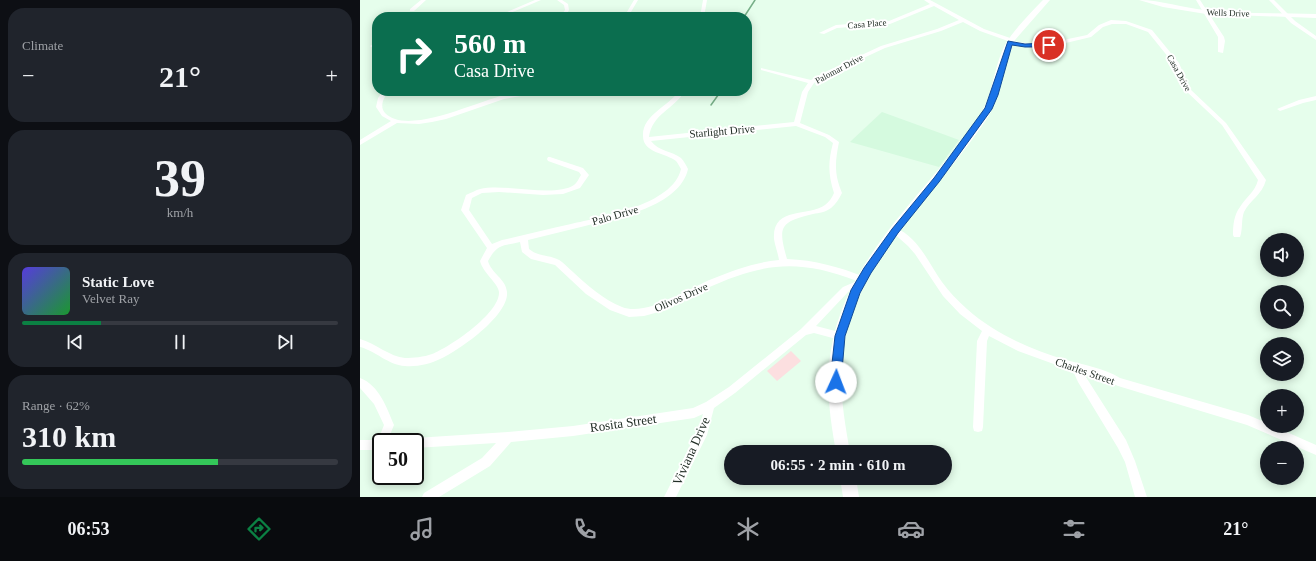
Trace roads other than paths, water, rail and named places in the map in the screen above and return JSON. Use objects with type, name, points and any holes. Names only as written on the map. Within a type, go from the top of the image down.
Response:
[{"type":"main road","points":[[842,445],[838,426],[836,367],[840,336],[852,299],[861,281],[895,231],[937,180],[988,109],[1011,41],[1027,18],[1047,0]]},
{"type":"main road","name":"Wells Drive","points":[[1142,0],[1176,9],[1207,12],[1316,16]]},
{"type":"main road","points":[[849,485],[851,497]]},
{"type":"street","points":[[412,10],[424,0]]},
{"type":"street","points":[[509,12],[539,0]]},
{"type":"street","points":[[559,0],[566,4],[565,12]]},
{"type":"street","points":[[629,12],[636,0]]},
{"type":"street","points":[[703,12],[704,0]]},
{"type":"street","name":"Casa Drive","points":[[926,0],[982,30],[1025,46],[1049,45],[1089,36],[1101,26],[1111,22],[1134,24],[1150,31],[1176,63],[1188,90],[1227,128],[1262,180],[1261,189],[1250,199],[1241,211],[1237,235]]},
{"type":"street","points":[[1198,0],[1207,12],[1221,37],[1221,52]]},
{"type":"street","points":[[1271,0],[1298,26],[1316,38]]},
{"type":"street","name":"Casa Place","points":[[822,33],[836,27],[890,22],[933,5]]},
{"type":"street","name":"Palomar Drive","points":[[797,124],[805,92],[812,82],[883,47],[939,30],[963,20]]},
{"type":"street","points":[[763,69],[812,82]]},
{"type":"street","points":[[383,96],[379,106],[381,112],[385,116],[396,121],[411,122],[444,118],[503,97],[511,96]]},
{"type":"street","points":[[647,139],[646,129],[649,124],[680,96]]},
{"type":"street","points":[[1280,109],[1301,101],[1316,98]]},
{"type":"street","points":[[360,143],[396,121]]},
{"type":"street","points":[[784,262],[778,236],[780,227],[784,220],[798,214],[827,207],[831,204],[838,193],[834,182],[832,161],[836,142],[827,136],[797,124]]},
{"type":"street","name":"Starlight Drive","points":[[647,139],[797,124]]},
{"type":"street","name":"Palo Drive","points":[[491,248],[502,243],[524,239],[628,213],[642,208],[676,187],[683,175],[683,167],[680,161],[651,146],[647,139]]},
{"type":"street","points":[[360,343],[388,357],[403,362],[420,362],[440,355],[488,320],[498,309],[502,300],[503,292],[499,282],[485,268],[484,261],[491,248],[465,210],[464,202],[466,198],[480,191],[563,192],[574,189],[580,185],[585,175],[581,170],[550,159]]},
{"type":"street","name":"Charles Street","points":[[895,231],[905,236],[911,242],[946,294],[973,320],[1002,340],[1024,350],[1110,377],[1118,382],[1248,420],[1316,450]]},
{"type":"street","name":"Olivos Drive","points":[[524,239],[525,250],[534,257],[557,262],[569,274],[606,304],[614,309],[630,313],[663,306],[706,285],[744,270],[784,262],[803,263],[832,269],[861,281]]},
{"type":"street","name":"Rosita Street","points":[[424,442],[573,431],[694,413],[710,405],[732,390],[804,332],[846,289],[861,281]]},
{"type":"street","points":[[804,332],[814,329],[840,336]]},
{"type":"street","points":[[978,427],[982,340],[988,330]]},
{"type":"street","points":[[1076,367],[1081,379],[1122,444],[1130,461],[1142,497]]},
{"type":"street","points":[[360,382],[366,386],[381,405],[389,425],[386,433]]},
{"type":"street","name":"Viviana Drive","points":[[670,497],[703,431],[710,405]]},
{"type":"street","points":[[428,497],[486,462],[508,437]]},
{"type":"street","points":[[360,445],[372,444]]},
{"type":"waterway","points":[[747,12],[755,0]]},
{"type":"waterway","points":[[711,105],[717,96]]}]
